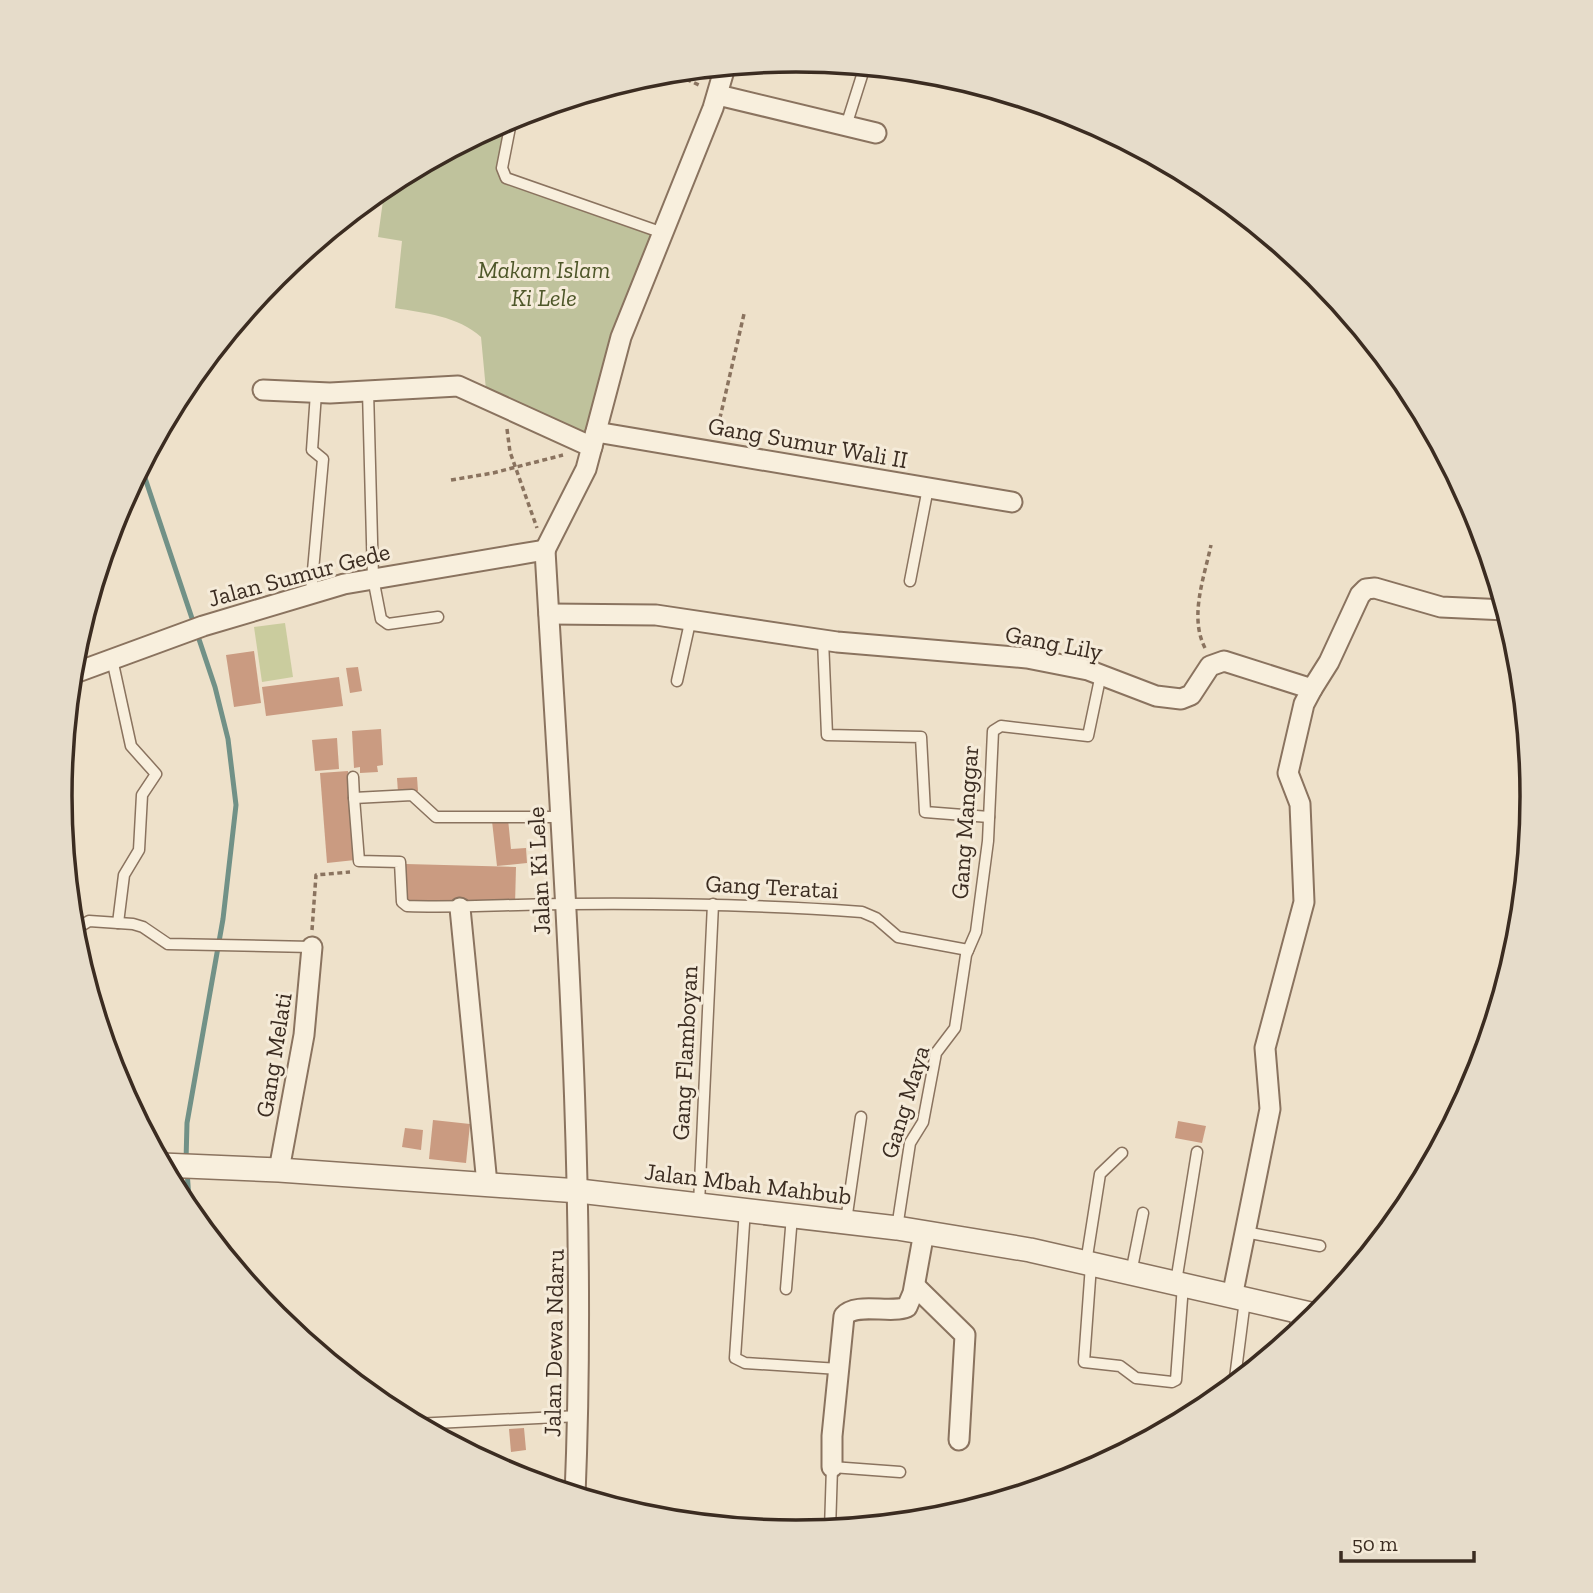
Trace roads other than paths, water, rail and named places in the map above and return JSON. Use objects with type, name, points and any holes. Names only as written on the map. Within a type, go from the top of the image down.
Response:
[{"type":"street","points":[[545,550],[582,477],[621,337],[718,95],[723,76]]},
{"type":"street","points":[[718,95],[876,134]]},
{"type":"street","name":"Gang Sumur Wali II","points":[[263,390],[316,393],[453,386],[594,440],[712,452],[1012,502]]},
{"type":"street","name":"Jalan Sumur Gede","points":[[83,670],[195,628],[312,593],[373,578],[545,550]]},
{"type":"street","name":"Jalan Ki Lele","points":[[545,550],[579,1191]]},
{"type":"street","points":[[1239,1298],[1245,1232],[1270,1109],[1265,1048],[1304,902],[1300,804],[1288,773],[1304,704],[1329,662],[1360,595],[1366,589],[1375,588],[1441,607],[1497,610]]},
{"type":"street","name":"Gang Lily","points":[[549,614],[647,614],[691,618],[823,640],[1027,658],[1101,674],[1144,693],[1181,699],[1194,692],[1213,663],[1224,661],[1312,689]]},
{"type":"street","points":[[460,908],[487,1184]]},
{"type":"street","name":"Gang Melati","points":[[279,1170],[304,1035],[312,947]]},
{"type":"street","name":"Jalan Mbah Mahbub","points":[[179,1166],[279,1170],[579,1191],[792,1214],[1030,1250],[1304,1313]]},
{"type":"street","name":"Jalan Dewa Ndaru","points":[[575,1487],[579,1416],[579,1191]]},
{"type":"street","points":[[832,1467],[832,1436],[846,1313],[902,1309],[911,1300],[924,1232]]},
{"type":"street","points":[[915,1286],[965,1335],[959,1440]]},
{"type":"lane","points":[[846,126],[861,75]]},
{"type":"lane","points":[[509,131],[502,168],[506,178],[663,233]]},
{"type":"lane","points":[[369,391],[373,578],[384,623],[438,617]]},
{"type":"lane","points":[[312,593],[323,459],[312,450],[316,393]]},
{"type":"lane","points":[[910,581],[928,488]]},
{"type":"lane","points":[[677,681],[691,618]]},
{"type":"lane","points":[[823,640],[827,735],[921,737],[923,810],[932,814],[989,817]]},
{"type":"lane","points":[[113,659],[131,747],[156,774],[142,792],[139,850],[124,875],[118,923]]},
{"type":"lane","name":"Gang Manggar","points":[[968,950],[978,922],[995,728],[1088,736],[1101,674]]},
{"type":"lane","points":[[353,778],[354,798],[412,795],[430,813],[439,817],[560,817]]},
{"type":"lane","name":"Gang Teratai","points":[[354,798],[360,861],[400,862],[404,905],[460,908],[565,904],[713,904],[862,912],[876,918],[898,937],[968,950]]},
{"type":"lane","name":"Gang Flamboyan","points":[[699,1204],[713,904]]},
{"type":"lane","points":[[84,924],[141,925],[168,944],[312,947]]},
{"type":"lane","name":"Gang Maya","points":[[897,1228],[910,1143],[922,1125],[936,1053],[954,1028],[968,950]]},
{"type":"lane","points":[[846,1222],[860,1117]]},
{"type":"lane","points":[[1122,1153],[1100,1174],[1089,1263],[1083,1358],[1087,1364],[1121,1366],[1137,1378],[1174,1382],[1178,1377],[1180,1284],[1197,1152]]},
{"type":"lane","points":[[745,1209],[736,1358],[745,1363],[839,1370]]},
{"type":"lane","points":[[1131,1273],[1143,1213]]},
{"type":"lane","points":[[786,1289],[792,1214]]},
{"type":"lane","points":[[1245,1232],[1320,1246]]},
{"type":"lane","points":[[1235,1373],[1239,1298]]},
{"type":"lane","points":[[433,1423],[579,1416]]},
{"type":"lane","points":[[830,1520],[832,1467],[900,1472]]},
{"type":"waterway","points":[[145,478],[215,687],[228,739],[236,805],[223,919],[187,1123],[186,1161]]},
{"type":"waterway","points":[[187,1171],[188,1190]]},
{"type":"park label","name":"Makam Islam Ki Lele","points":[[544,284]]}]
